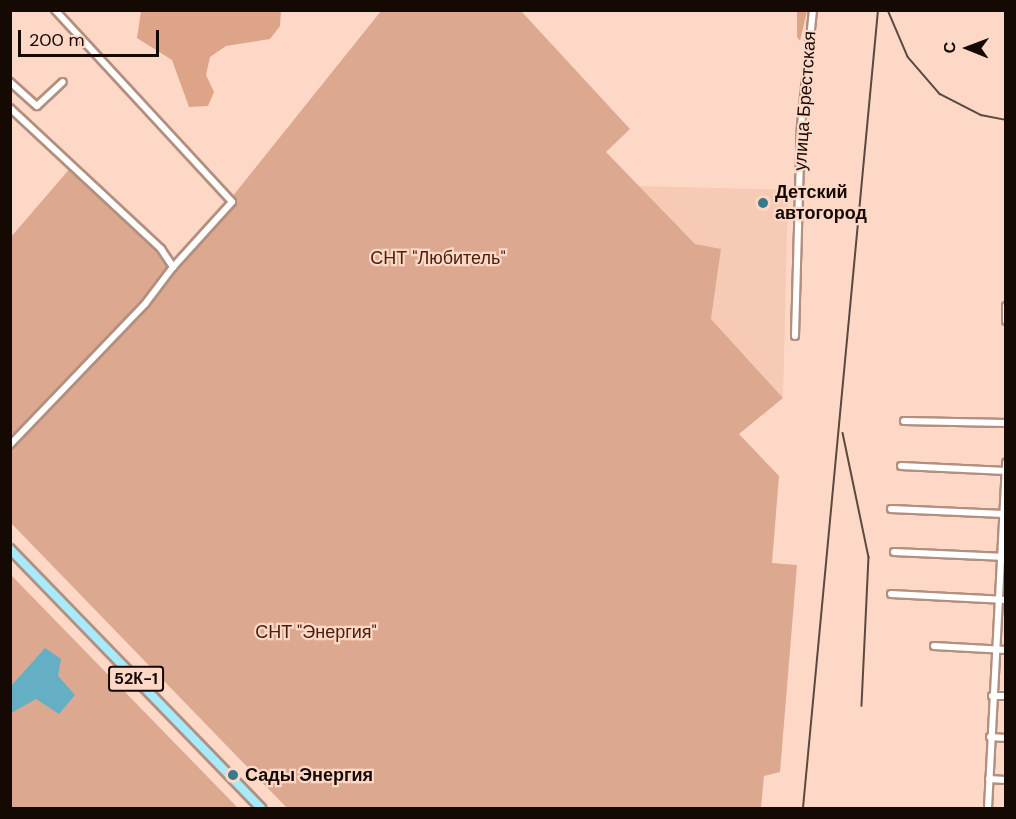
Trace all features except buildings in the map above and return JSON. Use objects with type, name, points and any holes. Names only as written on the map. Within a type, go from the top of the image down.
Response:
[{"type":"main road","name":"52К-1","points":[[10,549],[261,808]]},
{"type":"street","points":[[10,446],[145,304],[173,267],[232,202],[55,10]]},
{"type":"street","name":"улица Брестская","points":[[795,336],[801,126],[813,10]]},
{"type":"street","points":[[10,82],[37,106],[63,82]]},
{"type":"street","points":[[10,108],[161,249],[173,267]]},
{"type":"street","points":[[1005,306],[1005,321]]},
{"type":"street","points":[[904,421],[1005,423]]},
{"type":"street","points":[[988,808],[995,650],[1002,600],[1005,462]]},
{"type":"street","points":[[901,466],[1005,471]]},
{"type":"street","points":[[891,509],[1003,514]]},
{"type":"street","points":[[894,552],[1003,557]]},
{"type":"street","points":[[891,594],[1002,600]]},
{"type":"street","points":[[934,646],[1005,650]]},
{"type":"street","points":[[992,696],[1005,696]]},
{"type":"street","points":[[990,737],[1005,738]]},
{"type":"street","points":[[989,779],[1005,780]]},
{"type":"shaded area","points":[[141,10],[281,11],[280,26],[270,39],[226,46],[210,57],[206,75],[214,92],[208,106],[189,107],[172,60],[137,38]]},
{"type":"shaded area","points":[[797,11],[807,11],[800,41],[797,37]]},
{"type":"shaded area","points":[[638,186],[788,190],[783,398],[711,319],[721,250],[695,244]]},
{"type":"green space","name":"СНТ \"Любитель\"","points":[[381,11],[521,11],[630,129],[606,152],[695,244],[721,249],[711,319],[783,398],[739,434],[779,476],[772,563],[797,565],[780,772],[764,776],[761,808],[287,808],[11,523],[11,237],[72,166],[176,267]]},
{"type":"green space","points":[[11,575],[238,808],[11,808]]},
{"type":"water","points":[[45,648],[61,659],[58,676],[75,695],[59,714],[36,699],[11,713],[11,686]]},
{"type":"railway","points":[[803,808],[878,10]]},
{"type":"railway","points":[[888,10],[908,57],[940,94],[981,115],[1006,120]]},
{"type":"railway","points":[[843,433],[869,557],[862,706]]},
{"type":"place","name":"Детский автогород","points":[[763,203]]},
{"type":"place","name":"Сады Энергия","points":[[233,775]]},
{"type":"park label","name":"СНТ \"Энергия\"","points":[[316,632]]}]
